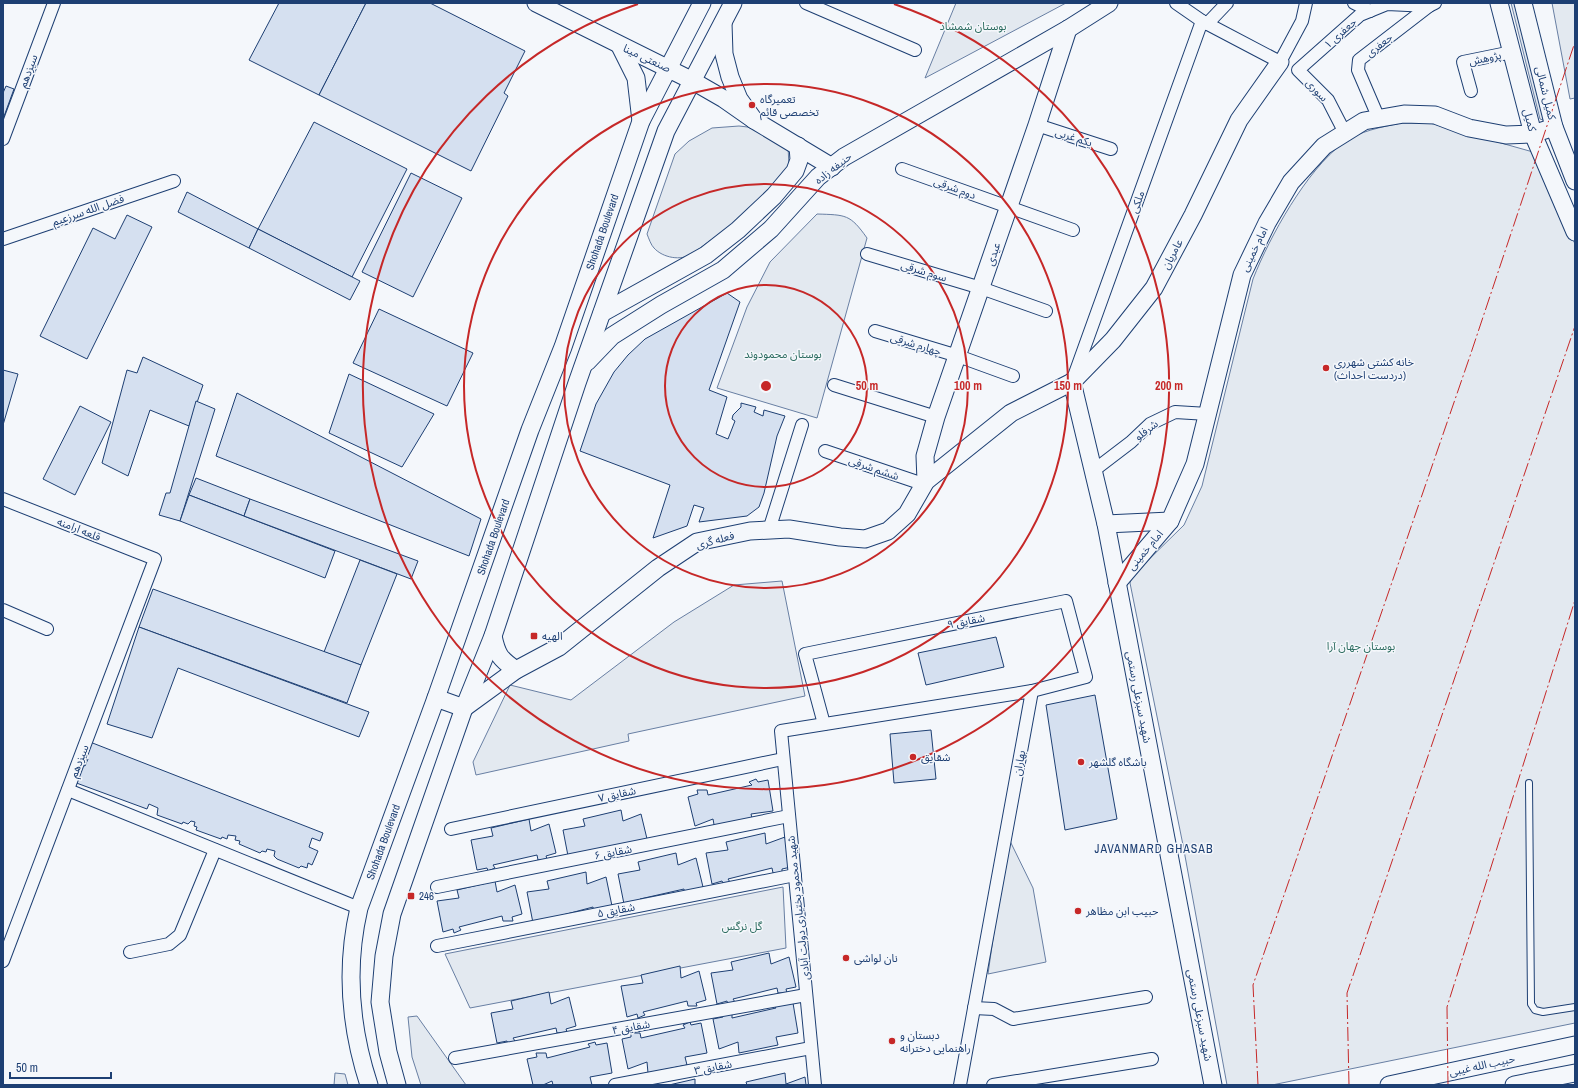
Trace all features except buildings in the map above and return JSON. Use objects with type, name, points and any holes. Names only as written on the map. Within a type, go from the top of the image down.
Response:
[{"type":"street","name":"سیزدهم","points":[[3,139],[54,3]]},
{"type":"street","name":"صنعتی مینا","points":[[536,3],[691,80],[832,167]]},
{"type":"street","name":"Shohada Boulevard","points":[[369,1085],[360,1057],[352,1014],[350,972],[353,933],[359,908],[436,698],[530,430],[563,347],[641,121],[702,3]]},
{"type":"street","points":[[397,1085],[388,1052],[380,1002],[384,956],[392,914],[464,708],[493,636],[583,365],[666,131],[691,80],[733,3]]},
{"type":"street","points":[[806,3],[915,50]]},
{"type":"street","name":"حنیفه زاده","points":[[583,365],[612,336],[661,305],[723,270],[770,229],[818,177],[844,157],[1068,29],[1109,3]]},
{"type":"street","points":[[1176,3],[1205,23],[1280,62],[1302,21],[1306,3]]},
{"type":"street","points":[[1205,23],[1227,3]]},
{"type":"street","points":[[1354,3],[1370,11]]},
{"type":"street","name":"کمیل","points":[[1499,3],[1533,134],[1575,232]]},
{"type":"street","name":"کمیل شمالی","points":[[1523,3],[1554,127],[1575,181]]},
{"type":"street","name":"جعفری ۱","points":[[1298,70],[1360,15],[1387,4],[1432,4]]},
{"type":"street","name":"جعفری","points":[[1379,119],[1358,70],[1359,60],[1432,4]]},
{"type":"street","points":[[723,21],[724,54],[730,77],[739,99],[754,120]]},
{"type":"street","name":"ملکی","points":[[1072,382],[1205,23]]},
{"type":"street","name":"عیدی","points":[[924,483],[925,456],[936,417],[982,288],[1008,207],[1038,125],[1068,29]]},
{"type":"street","points":[[620,46],[636,78],[641,121]]},
{"type":"street","name":"پژوهش","points":[[1471,91],[1463,62],[1512,52]]},
{"type":"street","name":"عامریان","points":[[924,483],[1011,413],[1072,382],[1114,340],[1154,288],[1193,215],[1238,120],[1280,62]]},
{"type":"street","name":"سوری","points":[[1298,70],[1328,100],[1345,133]]},
{"type":"street","name":"امام خمینی","points":[[1117,583],[1170,521],[1195,464],[1242,275],[1267,223],[1292,182],[1324,146],[1364,121],[1404,114],[1435,115],[1469,128],[1506,135],[1533,134],[1554,127]]},
{"type":"street","name":"یکم غربی","points":[[1038,125],[1111,149]]},
{"type":"street","points":[[602,313],[706,255],[738,230],[774,196],[795,171],[799,160],[798,146]]},
{"type":"street","name":"دوم شرقی","points":[[902,169],[1073,230]]},
{"type":"street","name":"فضل الله سرزعیم","points":[[3,239],[174,181]]},
{"type":"street","name":"سوم شرقی","points":[[867,254],[982,288],[1046,311]]},
{"type":"street","name":"چهارم شرقی","points":[[875,331],[958,356],[1013,376]]},
{"type":"street","name":"شهید سبزعلی رستمی","points":[[1072,382],[1106,524],[1214,1085]]},
{"type":"street","points":[[834,385],[936,417]]},
{"type":"street","name":"شرفلو","points":[[1093,471],[1150,424],[1175,412],[1208,414]]},
{"type":"street","points":[[769,530],[802,425]]},
{"type":"street","name":"ششم شرقی","points":[[825,451],[924,483]]},
{"type":"street","name":"فعله گری","points":[[464,708],[516,670],[559,647],[658,568],[697,542],[750,531],[769,530],[789,530],[865,539],[888,531],[907,514],[918,497],[924,483]]},
{"type":"street","name":"قلعه ارامنه","points":[[3,499],[155,559]]},
{"type":"street","points":[[1106,524],[1170,521]]},
{"type":"street","name":"سیزدهم","points":[[3,961],[155,559]]},
{"type":"street","name":"شقایق ۹","points":[[824,724],[805,654],[1066,601],[1086,677],[1032,691]]},
{"type":"street","points":[[3,610],[47,629]]},
{"type":"street","points":[[493,636],[497,653],[504,662],[516,670]]},
{"type":"street","points":[[824,724],[1032,691]]},
{"type":"street","name":"بهاران","points":[[960,1085],[1032,691]]},
{"type":"street","points":[[436,698],[464,708]]},
{"type":"street","name":"شهید محمود بختیاری دولت آبادی","points":[[815,1085],[781,731],[824,724]]},
{"type":"street","name":"شقایق ۷","points":[[451,829],[784,759]]},
{"type":"street","points":[[68,790],[359,908]]},
{"type":"street","name":"شقایق ۶","points":[[437,887],[789,816]]},
{"type":"street","points":[[130,952],[169,944],[180,935],[215,850]]},
{"type":"street","name":"شقایق ۵","points":[[438,946],[795,875]]},
{"type":"street","name":"شقایق ۴","points":[[455,1058],[806,995]]},
{"type":"street","points":[[974,1008],[994,1009],[1013,1019],[1146,997]]},
{"type":"street","name":"حبیب الله غیبی","points":[[1389,1085],[1575,1045]]},
{"type":"street","name":"شقایق ۳","points":[[615,1085],[811,1048]]},
{"type":"street","points":[[993,1085],[1152,1059]]},
{"type":"street","points":[[1514,1085],[1573,1077]]},
{"type":"lane","points":[[1529,783],[1531,1004],[1535,1010],[1543,1012],[1575,1007]]},
{"type":"green space","name":"بوستان شمشاد","points":[[956,3],[1066,3],[925,78]]},
{"type":"green space","points":[[1511,3],[1517,3],[1546,121],[1540,119]]},
{"type":"green space","points":[[1552,3],[1575,3],[1575,98],[1570,99]]},
{"type":"green space","name":"بوستان جهان آرا","points":[[1401,123],[1430,123],[1533,152],[1575,244],[1575,1023],[1272,1085],[1227,1085],[1183,845],[1130,583],[1132,576],[1184,525],[1202,486],[1253,279],[1279,224],[1290,205],[1316,170],[1329,155],[1343,143],[1363,132]]},
{"type":"green space","points":[[739,126],[756,128],[788,145],[789,168],[745,215],[692,254],[678,258],[662,254],[654,248],[647,234],[675,154],[689,141],[712,128]]},
{"type":"green space","name":"بوستان محمودوند","points":[[817,214],[846,217],[856,224],[867,238],[817,418],[717,388],[747,307],[770,262]]},
{"type":"green space","points":[[782,581],[805,696],[628,734],[629,741],[476,775],[473,762],[510,685],[571,700],[674,622],[734,585]]},
{"type":"green space","points":[[1010,841],[1033,888],[1046,962],[988,974],[1001,882]]},
{"type":"green space","name":"گل نرگس","points":[[783,887],[786,948],[470,1008],[445,954]]},
{"type":"green space","points":[[417,1016],[466,1085],[421,1085],[412,1057],[408,1017]]},
{"type":"green space","points":[[335,1073],[345,1074],[348,1085],[334,1085]]},
{"type":"power","points":[[1258,1085],[1253,985],[1470,356],[1575,42]]},
{"type":"power","points":[[1349,1085],[1347,993],[1575,326]]},
{"type":"power","points":[[1448,1085],[1447,1007],[1575,600]]},
{"type":"place","name":"تعمیرگاه تخصصی قائم","points":[[752,105]]},
{"type":"place","name":"خانه کشتی شهرری (دردست احداث)","points":[[1326,368]]},
{"type":"place","name":"الهیه","points":[[534,636]]},
{"type":"place","name":"شقایق","points":[[913,757]]},
{"type":"place","name":"باشگاه گلشهر","points":[[1081,762]]},
{"type":"place","name":"246","points":[[411,896]]},
{"type":"place","name":"حبیب ابن مظاهر","points":[[1078,911]]},
{"type":"place","name":"نان لواشی","points":[[846,958]]},
{"type":"place","name":"دبستان و راهنمایی دخترانه","points":[[892,1041]]},
{"type":"district","name":"JAVANMARD GHASAB","points":[[1154,849]]}]
